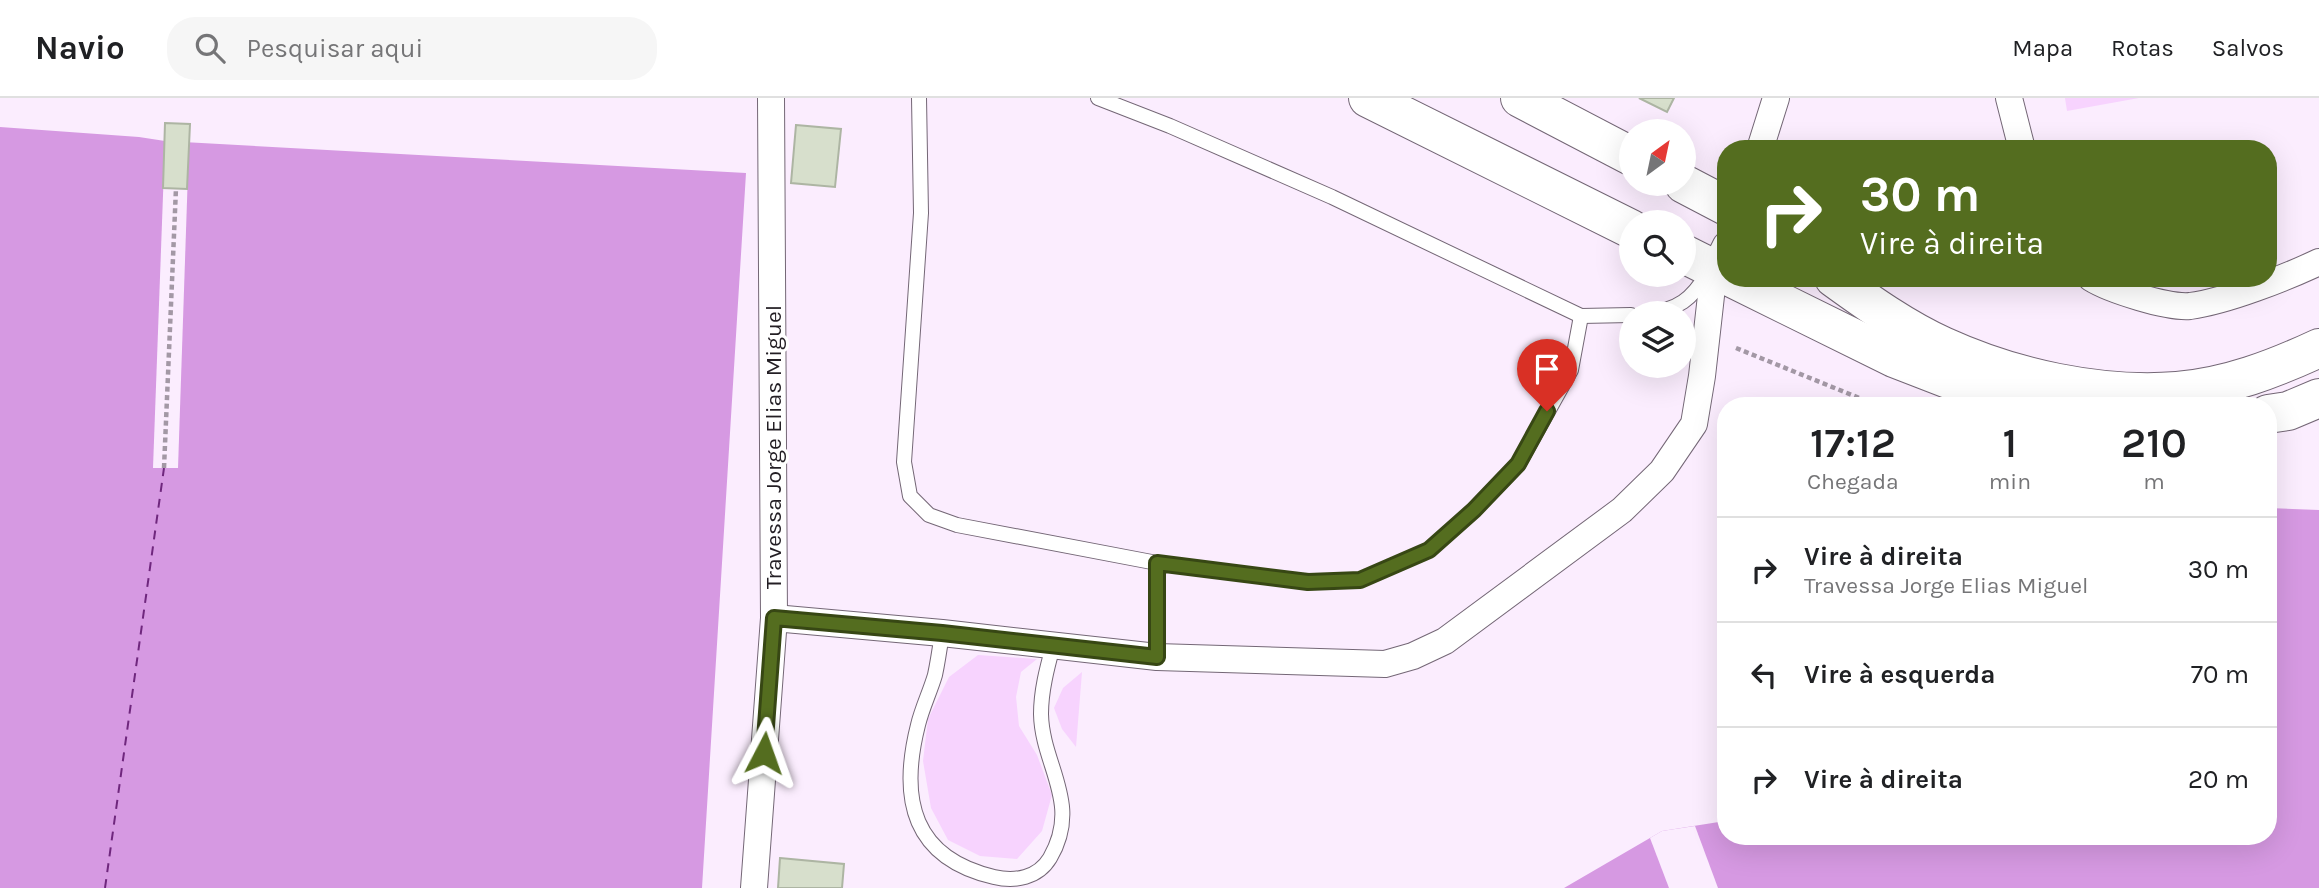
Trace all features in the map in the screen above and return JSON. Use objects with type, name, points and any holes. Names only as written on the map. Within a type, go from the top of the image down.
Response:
[{"type":"main road","points":[[1368,98],[1619,223]]},
{"type":"main road","points":[[1520,98],[1619,150]]},
{"type":"main road","points":[[1696,190],[1717,201]]},
{"type":"main road","points":[[1757,287],[1894,358],[1995,397]]},
{"type":"main road","points":[[1847,287],[1942,346],[2001,368],[2063,383],[2123,391],[2178,391],[2232,380],[2276,368],[2319,348]]},
{"type":"main road","points":[[2277,413],[2319,398]]},
{"type":"street","name":"Travessa Jorge Elias Miguel","points":[[771,98],[774,618],[1157,657],[1385,664],[1413,656],[1445,641],[1622,510],[1662,471],[1694,424],[1715,265]]},
{"type":"street","points":[[1763,140],[1776,98]]},
{"type":"street","points":[[2009,98],[2020,140]]},
{"type":"street","points":[[2277,278],[2310,266]]},
{"type":"street","points":[[2114,287],[2148,300],[2187,306],[2214,301],[2252,287]]},
{"type":"street","points":[[754,888],[774,618]]},
{"type":"lane","points":[[919,98],[920,213],[904,462],[909,496],[929,515],[957,525],[1157,563],[1308,582],[1360,580],[1429,550],[1474,510],[1518,464],[1571,370],[1581,316]]},
{"type":"lane","points":[[1098,98],[1320,191],[1581,316],[1619,315]]},
{"type":"lane","points":[[1684,301],[1697,290],[1715,265]]},
{"type":"lane","points":[[1157,563],[1157,657]]},
{"type":"lane","points":[[942,633],[935,674],[917,726],[911,775],[912,809],[926,838],[948,859],[979,874],[1007,880],[1032,876],[1049,859],[1061,831],[1062,807],[1055,770],[1045,742],[1041,714],[1044,683],[1053,646]]},
{"type":"path","points":[[164,468],[176,188]]},
{"type":"path","points":[[1707,334],[1747,354],[1856,397]]},
{"type":"shaded area","points":[[2065,98],[2139,98],[2067,111]]},
{"type":"shaded area","points":[[0,127],[165,141],[746,173],[702,888],[0,888]]},
{"type":"shaded area","points":[[2277,508],[2319,510],[2319,888],[1564,888],[1662,831],[1717,822],[1717,845],[2277,845]]},
{"type":"shaded area","points":[[978,655],[1037,659],[1021,672],[1016,697],[1019,726],[1037,755],[1052,795],[1042,831],[1017,859],[980,856],[948,840],[931,808],[923,761],[928,719],[949,677]]},
{"type":"shaded area","points":[[1082,672],[1076,747],[1062,729],[1054,708],[1063,688]]},
{"type":"pier","points":[[165,141],[189,142],[178,468],[153,468]]},
{"type":"pier","points":[[1695,826],[1718,888],[1669,888],[1650,838],[1662,831]]},
{"type":"building","points":[[1639,98],[1674,98],[1667,112]]},
{"type":"building","points":[[165,123],[190,124],[187,189],[163,188]]},
{"type":"building","points":[[796,125],[841,129],[835,187],[791,183]]},
{"type":"building","points":[[780,858],[844,864],[842,888],[778,888]]},
{"type":"ferry route","points":[[105,888],[164,468]]},
{"type":"route","points":[[764,753],[774,618],[1157,657],[1157,563],[1308,582],[1360,580],[1429,550],[1474,510],[1518,464],[1547,411]]}]
